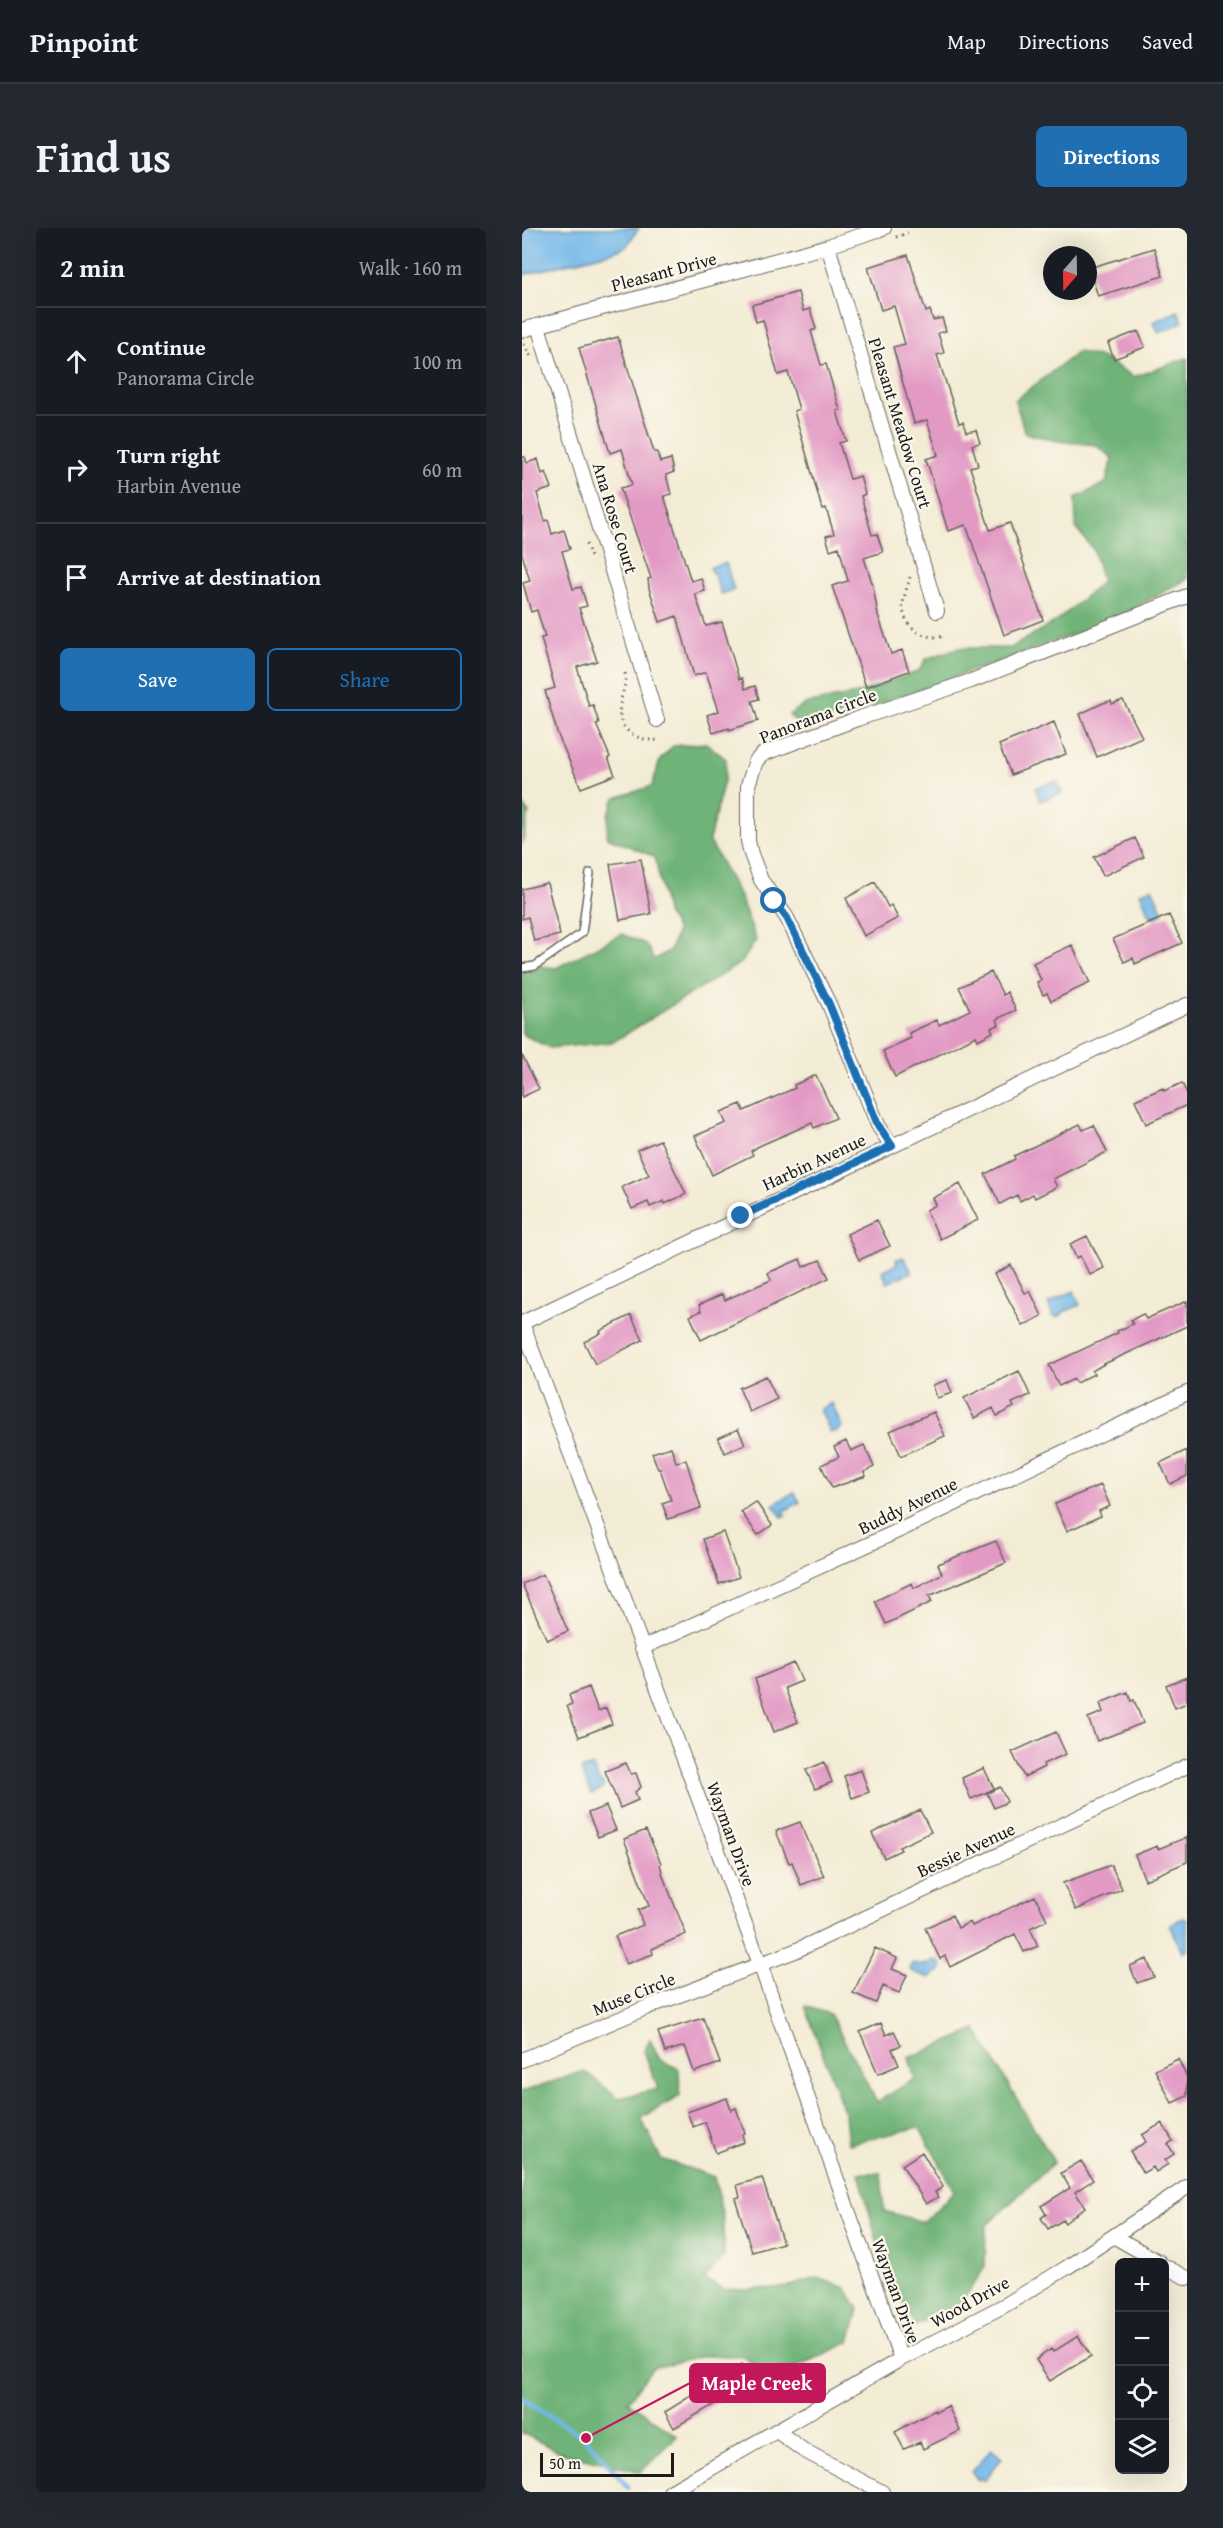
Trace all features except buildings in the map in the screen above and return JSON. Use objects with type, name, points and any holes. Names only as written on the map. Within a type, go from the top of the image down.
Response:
[{"type":"street","name":"Pleasant Drive","points":[[523,336],[538,327],[828,246],[884,228]]},
{"type":"street","name":"Pleasant Meadow Court","points":[[828,246],[938,611]]},
{"type":"street","name":"Ana Rose Court","points":[[538,327],[657,720]]},
{"type":"street","name":"Panorama Circle","points":[[892,1146],[878,1125],[829,1004],[787,918],[761,880],[751,854],[748,841],[748,785],[756,761],[763,754],[773,750],[982,677],[1187,596]]},
{"type":"street","name":"Harbin Avenue","points":[[522,1323],[741,1216],[1187,1005]]},
{"type":"street","name":"Wayman Drive","points":[[522,1323],[524,1340],[760,1964],[901,2359]]},
{"type":"street","name":"Buddy Avenue","points":[[642,1648],[900,1530],[1187,1393]]},
{"type":"street","name":"Bessie Avenue","points":[[760,1964],[795,1951],[1187,1766]]},
{"type":"street","name":"Muse Circle","points":[[522,2060],[648,2007],[760,1964]]},
{"type":"street","name":"Wood Drive","points":[[670,2492],[901,2359],[1007,2304],[1114,2237],[1187,2187]]},
{"type":"street","points":[[1114,2237],[1151,2258]]},
{"type":"street","points":[[1169,2269],[1187,2278]]},
{"type":"street","points":[[777,2431],[803,2450],[882,2492]]},
{"type":"lane","points":[[522,968],[535,966],[582,933],[590,873]]},
{"type":"path","points":[[523,336],[531,358]]},
{"type":"path","points":[[586,539],[586,548],[592,558]]},
{"type":"path","points":[[624,664],[626,680],[619,716],[623,725],[636,738],[649,741],[660,740]]},
{"type":"green space","points":[[1078,352],[1103,358],[1134,377],[1187,358],[1187,579],[1109,622],[873,706],[802,727],[789,715],[805,704],[856,694],[914,673],[920,669],[926,659],[957,648],[1011,648],[1058,620],[1102,582],[1093,549],[1076,528],[1075,498],[1106,483],[1112,458],[1096,445],[1058,441],[1025,433],[1015,400]]},
{"type":"green space","points":[[706,743],[726,759],[725,777],[709,840],[740,897],[756,940],[742,962],[613,1042],[550,1048],[522,1034],[522,963],[556,968],[622,934],[646,944],[654,960],[670,950],[677,931],[666,912],[655,857],[607,837],[608,815],[615,798],[652,786],[660,760],[673,746]]},
{"type":"green space","points":[[522,803],[529,813],[522,845]]},
{"type":"green space","points":[[805,2006],[830,2014],[877,2102],[915,2079],[909,2058],[976,2030],[1054,2162],[986,2226],[985,2267],[960,2305],[915,2326],[882,2260],[859,2173],[881,2173],[884,2211],[923,2222],[955,2191],[919,2127],[848,2144],[845,2114]]},
{"type":"green space","points":[[650,2039],[660,2060],[679,2069],[680,2096],[641,2118],[661,2159],[715,2177],[723,2219],[724,2257],[704,2279],[723,2289],[748,2290],[786,2287],[818,2278],[846,2288],[859,2309],[850,2342],[770,2379],[744,2357],[709,2355],[652,2368],[628,2401],[677,2436],[641,2472],[560,2452],[522,2433],[522,2092],[584,2071],[619,2098],[658,2089],[644,2051]]},
{"type":"water","points":[[522,228],[639,228],[626,247],[522,275]]},
{"type":"water","points":[[1178,311],[1183,322],[1159,333],[1153,322]]},
{"type":"water","points":[[726,563],[734,590],[721,594],[710,567]]},
{"type":"water","points":[[1057,781],[1062,793],[1040,801],[1035,788]]},
{"type":"water","points":[[1152,888],[1163,912],[1156,918],[1151,917],[1140,893]]},
{"type":"water","points":[[903,1257],[912,1272],[887,1283],[882,1271],[897,1264],[896,1260]]},
{"type":"water","points":[[1074,1291],[1080,1305],[1061,1313],[1062,1315],[1053,1316],[1048,1303]]},
{"type":"water","points":[[832,1403],[842,1427],[835,1432],[830,1432],[820,1409]]},
{"type":"water","points":[[794,1492],[800,1502],[784,1511],[786,1515],[782,1517],[773,1505]]},
{"type":"water","points":[[593,1766],[600,1783],[602,1782],[604,1786],[603,1789],[591,1794],[581,1770]]},
{"type":"water","points":[[1182,1918],[1187,1920],[1187,1951],[1183,1952],[1170,1925]]},
{"type":"water","points":[[935,1960],[941,1962],[941,1970],[929,1978],[911,1971],[910,1967],[913,1963],[925,1965]]},
{"type":"water","points":[[991,2449],[1002,2458],[984,2481],[980,2478],[978,2480],[972,2472]]},
{"type":"waterway","points":[[522,2399],[586,2438],[628,2487]]},
{"type":"place","name":"Maple Creek","points":[[586,2438]]},
{"type":"route","points":[[741,1216],[892,1146],[878,1125],[842,1031],[829,1004],[787,918],[774,901]]}]
